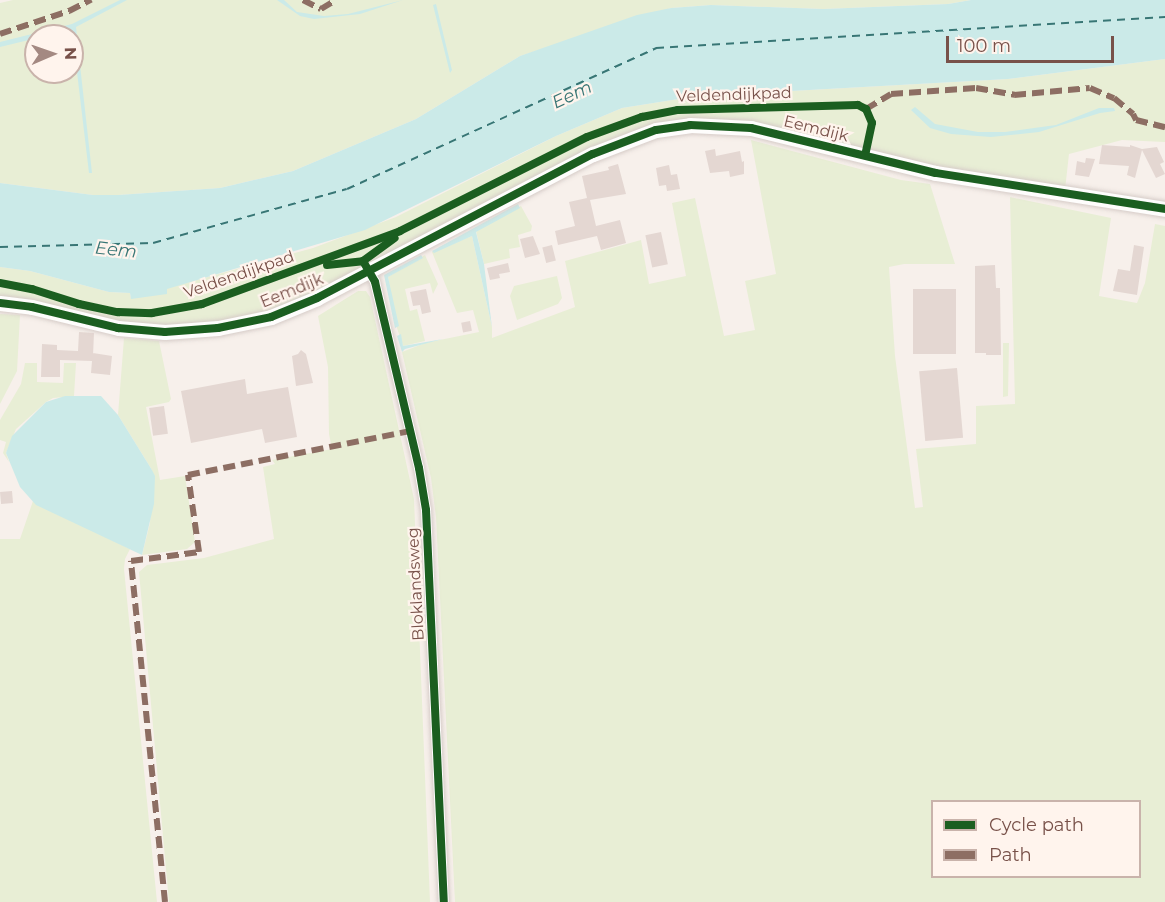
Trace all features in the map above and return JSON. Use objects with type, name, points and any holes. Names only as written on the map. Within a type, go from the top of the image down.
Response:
[{"type":"street","name":"Eemdijk","points":[[0,303],[32,307],[126,329],[165,332],[192,331],[271,317],[317,298],[593,154],[656,130],[690,126],[751,128],[936,173],[1165,209]]},
{"type":"street","name":"Bloklandsweg","points":[[369,271],[375,282],[419,468],[426,510],[444,902]]},
{"type":"green space","points":[[13,0],[971,0],[948,4],[823,9],[711,5],[671,8],[520,56],[416,119],[293,171],[220,188],[118,195],[93,195],[0,183],[0,3]]},
{"type":"green space","points":[[1165,59],[1165,142],[1122,140],[1069,154],[1065,190],[981,176],[865,149],[671,125],[304,298],[246,318],[147,327],[0,298],[0,267],[30,271],[109,292],[130,293],[131,298],[313,248],[396,217],[556,136],[622,108],[729,91],[773,92],[1008,79]]},
{"type":"green space","points":[[751,140],[901,180],[930,184],[955,264],[904,264],[889,267],[895,356],[915,508],[923,507],[916,449],[976,444],[976,406],[1015,404],[1010,197],[1111,218],[1099,296],[1137,303],[1145,283],[1155,224],[1165,226],[1165,902],[455,902],[436,517],[431,478],[402,352],[425,343],[479,332],[473,310],[457,313],[432,252],[472,236],[492,327],[492,338],[575,307],[565,261],[641,240],[649,284],[686,276],[672,203],[695,198],[724,336],[755,330],[745,281],[776,274]]},
{"type":"green space","points":[[521,206],[532,226],[531,231],[518,235],[520,247],[509,249],[510,258],[484,264],[476,231]]},
{"type":"green space","points":[[425,255],[438,284],[433,294],[430,283],[405,289],[410,311],[417,309],[425,341],[403,346],[397,328],[388,277]]},
{"type":"green space","points":[[557,276],[562,298],[558,304],[517,320],[510,296],[514,286]]},
{"type":"green space","points":[[358,291],[366,291],[370,297],[414,499],[430,902],[169,902],[139,572],[147,565],[204,558],[274,539],[263,467],[275,464],[272,460],[332,449],[329,434],[328,367],[318,316]]},
{"type":"green space","points":[[0,314],[20,315],[17,371],[0,404]]},
{"type":"green space","points":[[124,338],[159,341],[171,399],[169,402],[146,407],[160,480],[185,476],[195,542],[187,549],[142,555],[150,523],[152,470],[118,415]]},
{"type":"green space","points":[[1003,343],[1009,343],[1008,396],[1003,397]]},
{"type":"green space","points":[[25,363],[37,363],[37,382],[63,383],[64,363],[76,363],[74,396],[53,398],[16,429],[6,453],[9,462],[3,453],[6,442],[0,440],[0,420],[21,384]]},
{"type":"green space","points":[[33,501],[130,549],[125,559],[124,569],[157,902],[0,902],[0,539],[20,539]]},
{"type":"water","points":[[120,0],[127,0],[82,24],[72,24]]},
{"type":"water","points":[[277,0],[284,0],[297,12],[324,16],[348,14],[403,0],[360,14],[314,19],[300,16]]},
{"type":"water","name":"Eem","points":[[971,0],[1165,0],[1165,59],[1008,79],[773,92],[729,91],[622,108],[556,136],[365,230],[167,289],[167,294],[131,299],[130,293],[109,292],[30,271],[0,267],[0,183],[93,195],[118,195],[220,188],[293,171],[416,119],[520,56],[637,15],[671,8],[711,5],[823,9],[948,4]]},
{"type":"water","points":[[436,4],[452,70],[450,73],[433,5]]},
{"type":"water","points":[[24,36],[24,41],[0,47],[0,42]]},
{"type":"water","points":[[78,84],[82,84],[92,173],[89,173]]},
{"type":"water","points":[[915,107],[935,124],[978,132],[1005,132],[1056,125],[1099,108],[1114,108],[1115,111],[1100,113],[1039,132],[991,137],[951,134],[930,128],[911,110]]},
{"type":"water","points":[[518,204],[520,208],[476,232],[484,264],[492,327],[472,236],[434,253],[432,251]]},
{"type":"water","points":[[421,255],[423,258],[388,277],[399,326],[395,328],[384,275]]},
{"type":"water","points":[[401,334],[403,346],[443,339],[405,349],[402,352],[397,336]]},
{"type":"water","points":[[65,396],[101,396],[118,415],[155,476],[154,504],[142,555],[36,505],[20,487],[6,453],[12,436],[46,402]]},
{"type":"building","points":[[1102,145],[1130,147],[1130,145],[1142,149],[1157,147],[1164,162],[1160,164],[1165,174],[1156,178],[1142,150],[1135,178],[1127,175],[1129,166],[1099,164]]},
{"type":"building","points":[[715,149],[716,156],[740,151],[742,162],[744,161],[744,174],[730,177],[729,171],[710,173],[705,151]]},
{"type":"building","points":[[1086,158],[1095,159],[1089,177],[1075,175],[1077,161],[1085,163]]},
{"type":"building","points":[[618,164],[626,194],[590,200],[596,226],[620,220],[626,243],[601,250],[597,236],[558,245],[555,231],[575,226],[569,202],[587,198],[582,176],[609,170],[608,167]]},
{"type":"building","points":[[669,165],[671,175],[677,174],[680,189],[667,191],[666,185],[659,186],[656,168]]},
{"type":"building","points":[[661,232],[668,264],[652,268],[645,235]]},
{"type":"building","points":[[533,236],[540,254],[525,258],[520,239]]},
{"type":"building","points":[[552,245],[556,261],[546,263],[542,247]]},
{"type":"building","points":[[1134,245],[1144,247],[1137,295],[1113,291],[1118,269],[1130,271]]},
{"type":"building","points":[[508,263],[510,272],[499,274],[500,278],[490,280],[487,268]]},
{"type":"building","points":[[995,265],[996,288],[1000,288],[1001,355],[986,355],[986,353],[975,353],[975,266]]},
{"type":"building","points":[[426,289],[431,312],[422,314],[420,305],[413,306],[410,292]]},
{"type":"building","points":[[913,289],[956,289],[956,354],[913,354]]},
{"type":"building","points":[[470,321],[472,331],[463,333],[461,323]]},
{"type":"building","points":[[79,332],[94,333],[93,353],[112,356],[110,375],[91,373],[92,361],[60,360],[60,377],[41,377],[42,344],[57,345],[57,350],[78,351]]},
{"type":"building","points":[[301,350],[306,354],[313,383],[296,386],[292,356]]},
{"type":"building","points":[[957,368],[963,438],[925,441],[919,371]]},
{"type":"building","points":[[245,379],[247,394],[288,387],[297,437],[265,443],[262,429],[191,443],[181,391]]},
{"type":"building","points":[[164,406],[168,434],[153,436],[149,408]]},
{"type":"building","points":[[12,491],[13,503],[1,504],[0,492]]},
{"type":"ferry route","points":[[0,247],[153,243],[347,189],[656,48],[1165,17]]},
{"type":"marked path","points":[[0,34],[69,11],[91,0]]},
{"type":"marked path","points":[[303,0],[321,9],[336,0]]},
{"type":"marked path","points":[[866,109],[891,94],[976,88],[1014,95],[1090,88],[1114,98],[1133,114],[1136,120],[1165,127]]},
{"type":"marked path","points":[[165,902],[131,561],[199,552],[188,475],[410,431]]},
{"type":"cycle path","name":"Veldendijkpad","points":[[0,283],[32,289],[79,304],[118,312],[152,313],[202,304],[400,231],[587,137],[642,117],[678,110],[858,105],[866,109],[872,123],[865,155]]},
{"type":"cycle path","points":[[0,303],[32,307],[118,328],[165,332],[218,328],[271,317],[317,298],[593,154],[656,130],[690,125],[751,128],[936,173],[1165,209]]},
{"type":"cycle path","points":[[327,265],[363,261],[395,238]]},
{"type":"cycle path","points":[[363,261],[375,282],[419,468],[426,510],[444,902]]}]
